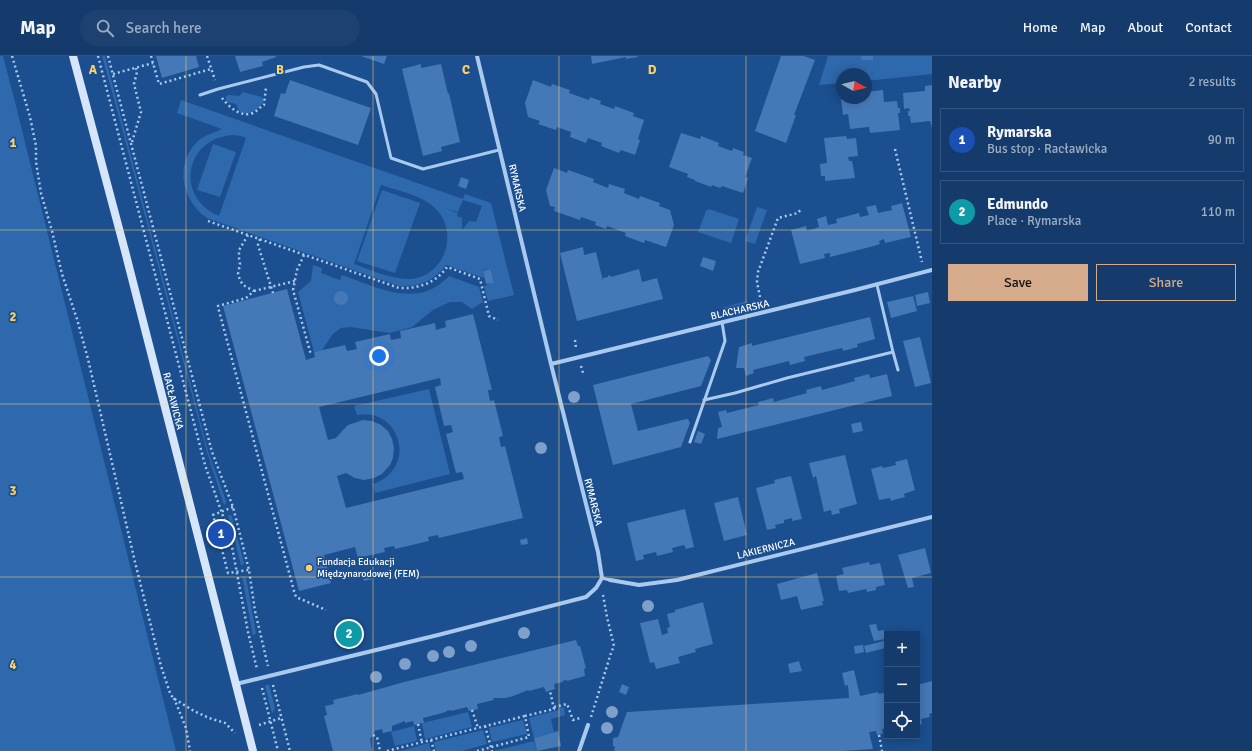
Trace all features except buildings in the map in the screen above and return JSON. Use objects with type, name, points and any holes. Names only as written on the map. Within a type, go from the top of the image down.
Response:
[{"type":"street","name":"RACŁAWICKA","points":[[73,56],[125,251],[252,751]]},
{"type":"street","name":"RYMARSKA","points":[[477,56],[550,364],[598,552],[602,578]]},
{"type":"street","name":"BLACHARSKA","points":[[550,364],[877,285],[932,270]]},
{"type":"street","name":"LAKIERNICZA","points":[[610,580],[639,585],[677,580],[932,517]]},
{"type":"street","points":[[236,684],[586,597],[596,588],[602,578]]},
{"type":"street","points":[[580,751],[588,725]]},
{"type":"lane","points":[[200,95],[304,67],[319,65],[368,82],[376,94],[391,158],[423,169],[499,150]]},
{"type":"lane","points":[[877,285],[898,370]]},
{"type":"lane","points":[[690,442],[725,341],[722,322]]},
{"type":"lane","points":[[704,400],[893,352]]},
{"type":"lane","name":"LAKIERNICZA","points":[[602,578],[610,580]]},
{"type":"path","points":[[12,56],[26,103],[36,146],[36,162],[41,193],[62,274],[88,359],[135,562],[161,666],[170,693],[174,698],[186,728],[190,751]]},
{"type":"path","points":[[98,56],[205,465],[230,536],[238,572],[248,632],[278,751]]},
{"type":"path","points":[[108,56],[212,452],[233,507],[249,570],[255,611],[268,667]]},
{"type":"path","points":[[151,56],[159,84],[211,69]]},
{"type":"path","points":[[207,56],[220,96],[228,105],[243,114],[253,113],[264,105],[266,94],[266,77]]},
{"type":"path","points":[[113,74],[153,63]]},
{"type":"path","points":[[132,143],[141,112],[134,84],[137,72],[136,68]]},
{"type":"path","points":[[895,149],[924,272]]},
{"type":"path","points":[[761,302],[757,282],[758,272],[778,218],[798,213],[801,209]]},
{"type":"path","points":[[208,221],[399,288],[412,288],[429,283],[441,274],[447,267],[480,279],[489,316],[498,320]]},
{"type":"path","points":[[248,235],[239,250],[238,258],[240,264],[238,274],[243,285],[254,291]]},
{"type":"path","points":[[260,239],[258,246],[273,292]]},
{"type":"path","points":[[304,255],[298,266],[293,290],[311,355]]},
{"type":"path","points":[[295,281],[254,291],[246,298],[218,307],[294,591],[296,596],[326,610]]},
{"type":"path","points":[[233,507],[213,516],[228,573],[249,570]]},
{"type":"path","points":[[591,714],[614,646],[604,602],[602,578]]},
{"type":"path","points":[[272,683],[290,751]]},
{"type":"path","points":[[550,690],[554,707]]},
{"type":"path","points":[[174,698],[194,711],[225,723],[234,733]]},
{"type":"path","points":[[387,751],[567,704],[573,720],[583,717]]},
{"type":"path","points":[[472,710],[478,728]]},
{"type":"path","points":[[478,751],[491,749],[530,737],[525,716]]},
{"type":"path","points":[[256,726],[281,718]]},
{"type":"path","points":[[418,724],[422,742]]},
{"type":"path","points":[[485,726],[491,749]]},
{"type":"path","points":[[373,734],[377,737],[380,751]]},
{"type":"path","points":[[879,735],[882,751]]},
{"type":"path","points":[[431,740],[434,751]]},
{"type":"shaded area","points":[[0,56],[3,56],[15,102],[176,751],[0,751]]},
{"type":"shaded area","points":[[102,56],[105,56],[208,451],[226,501],[224,505],[207,452]]},
{"type":"shaded area","points":[[828,56],[932,56],[932,74],[872,80],[872,68],[836,68],[836,84],[819,85]]},
{"type":"shaded area","points":[[243,92],[262,97],[264,101],[256,110],[244,114],[239,111],[236,104],[227,102],[226,100],[226,96],[239,96]]},
{"type":"shaded area","points":[[181,100],[463,199],[465,194],[491,203],[514,295],[488,301],[484,286],[494,282],[491,269],[483,270],[484,278],[446,265],[441,271],[426,282],[399,286],[207,218],[198,211],[187,193],[183,172],[185,161],[197,142],[222,129],[177,113]],"holes":[[[233,135],[246,138],[219,216],[205,207],[195,196],[191,183],[191,170],[196,157],[204,146],[217,139]],[[381,185],[410,194],[423,200],[435,208],[443,218],[447,230],[447,242],[439,264],[430,272],[420,277],[400,279],[354,264]],[[463,200],[482,206],[476,222],[469,221],[462,230],[462,218],[457,216],[458,213],[444,208],[458,212]]]},
{"type":"shaded area","points":[[213,144],[236,152],[220,197],[197,190]]},
{"type":"shaded area","points":[[382,190],[420,203],[395,273],[357,261]]},
{"type":"shaded area","points":[[757,207],[767,210],[755,244],[745,241]]},
{"type":"shaded area","points":[[709,209],[739,219],[731,243],[698,232],[706,211]]},
{"type":"shaded area","points":[[313,265],[322,268],[321,273],[340,280],[342,275],[383,290],[397,293],[411,294],[424,292],[437,286],[449,276],[479,287],[483,302],[472,309],[462,302],[450,302],[433,310],[412,327],[390,333],[350,327],[341,328],[333,334],[322,350],[314,352],[298,292],[311,281]]},
{"type":"shaded area","points":[[746,301],[751,306],[728,312],[722,308]]},
{"type":"shaded area","points":[[429,389],[450,474],[375,493],[373,484],[387,476],[396,466],[399,453],[398,441],[393,429],[384,420],[372,415],[357,415],[354,406]]},
{"type":"shaded area","points":[[228,515],[231,515],[232,517],[244,563],[243,565],[241,565]]},
{"type":"shaded area","points":[[242,576],[246,577],[256,633],[253,636]]},
{"type":"shaded area","points":[[269,684],[275,709],[272,713],[265,686]]},
{"type":"shaded area","points":[[564,707],[565,715],[551,719],[554,732],[534,738],[529,718],[559,710],[559,708]]},
{"type":"shaded area","points":[[468,712],[472,727],[425,739],[422,723]]},
{"type":"shaded area","points":[[523,720],[527,734],[492,742],[489,728]]},
{"type":"shaded area","points":[[414,726],[417,741],[395,746],[391,732]]},
{"type":"shaded area","points":[[483,730],[487,744],[462,751],[436,751],[434,742]]},
{"type":"shaded area","points":[[534,741],[537,751],[494,751]]},
{"type":"shaded area","points":[[429,743],[431,751],[400,751]]},
{"type":"place","name":"Rymarska","points":[[221,534]]},
{"type":"place","name":"Fundacja Edukacji Międzynarodowej (FEM)","points":[[309,568]]},
{"type":"place","name":"Edmundo","points":[[349,634]]}]
